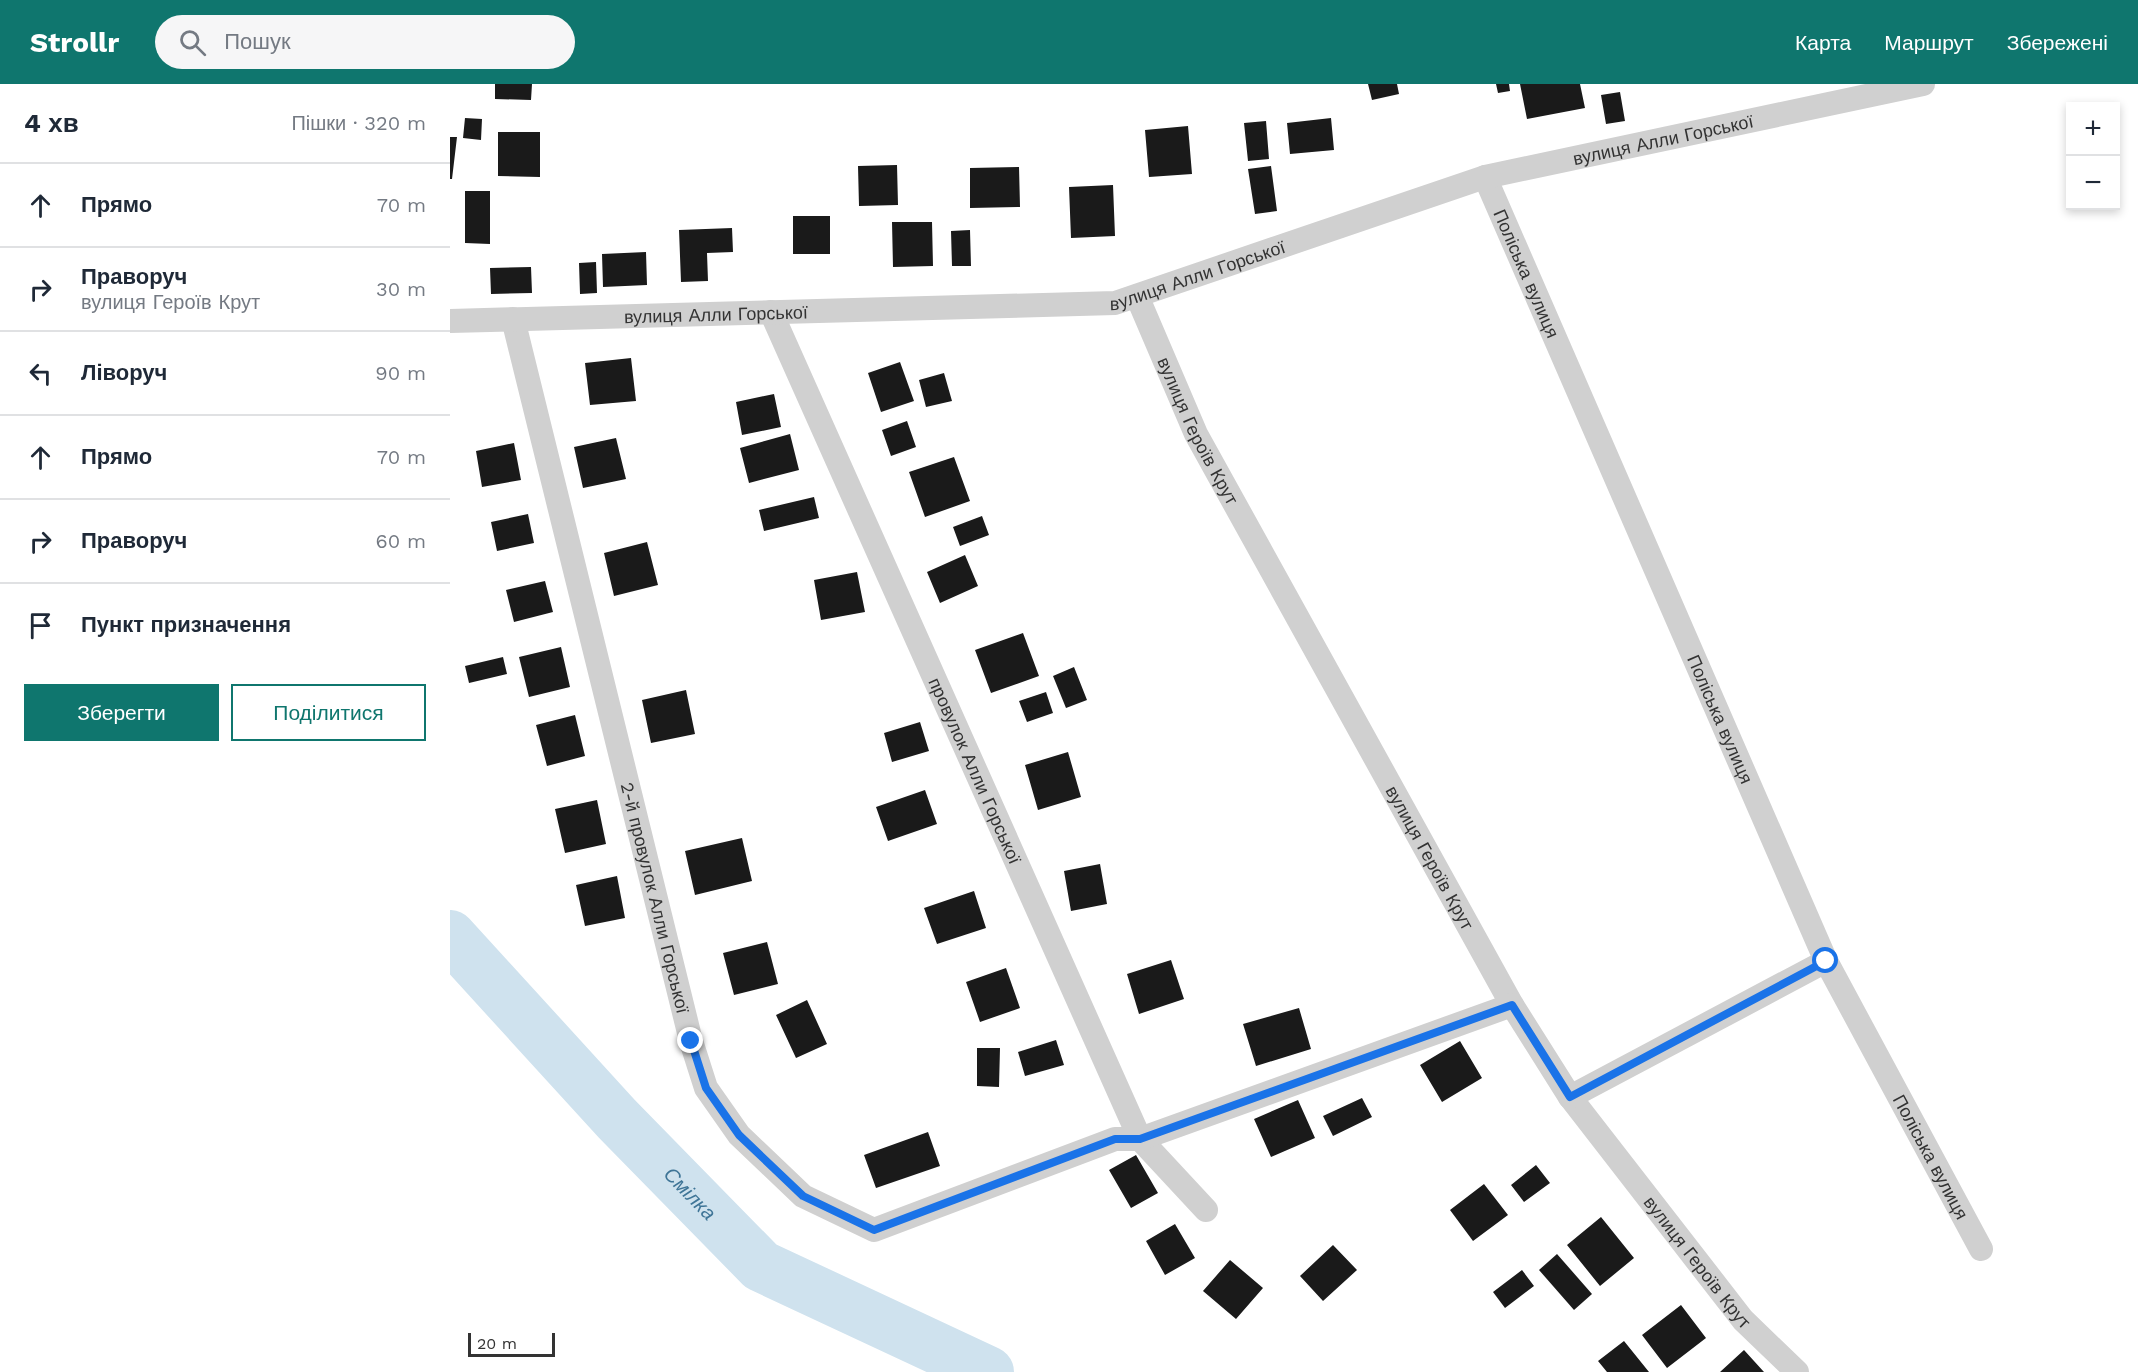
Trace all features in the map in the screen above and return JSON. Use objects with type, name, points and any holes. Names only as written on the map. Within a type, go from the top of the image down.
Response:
[{"type":"street","name":"вулиця Алли Горської","points":[[450,321],[1115,303],[1485,177],[1923,84]]},
{"type":"street","name":"Поліська вулиця","points":[[1485,177],[1826,961],[1981,1249]]},
{"type":"street","name":"вулиця Героїв Крут","points":[[1137,296],[1196,434],[1512,1005],[1570,1097],[1743,1320],[1797,1372]]},
{"type":"street","name":"провулок Алли Горської","points":[[771,312],[1140,1139],[1206,1210]]},
{"type":"street","name":"2-й провулок Алли Горської","points":[[513,319],[691,1041],[706,1088],[739,1135],[803,1196],[874,1230],[1115,1139],[1140,1139],[1512,1005]]},
{"type":"street","points":[[1570,1097],[1826,961]]},
{"type":"building","points":[[495,84],[532,84],[531,100],[495,99]]},
{"type":"building","points":[[1368,84],[1397,84],[1399,94],[1372,100]]},
{"type":"building","points":[[1496,84],[1509,84],[1510,91],[1498,93]]},
{"type":"building","points":[[1520,84],[1580,84],[1585,108],[1527,119]]},
{"type":"building","points":[[1620,92],[1625,121],[1606,124],[1601,95]]},
{"type":"building","points":[[465,118],[482,119],[481,140],[463,138]]},
{"type":"building","points":[[1331,118],[1334,150],[1290,154],[1287,123]]},
{"type":"building","points":[[1266,121],[1269,159],[1248,161],[1244,123]]},
{"type":"building","points":[[1188,126],[1192,174],[1149,177],[1145,130]]},
{"type":"building","points":[[498,132],[540,132],[540,177],[498,176]]},
{"type":"building","points":[[450,137],[457,137],[452,179],[450,179]]},
{"type":"building","points":[[897,165],[898,205],[859,206],[858,166]]},
{"type":"building","points":[[1271,166],[1277,211],[1255,214],[1248,169]]},
{"type":"building","points":[[1019,167],[1020,207],[970,208],[970,168]]},
{"type":"building","points":[[1113,185],[1115,236],[1071,238],[1069,187]]},
{"type":"building","points":[[465,191],[490,191],[490,244],[465,243]]},
{"type":"building","points":[[793,216],[830,216],[830,254],[793,254]]},
{"type":"building","points":[[892,222],[932,222],[933,266],[893,267]]},
{"type":"building","points":[[732,228],[733,252],[707,253],[708,281],[681,282],[679,230]]},
{"type":"building","points":[[970,230],[971,266],[952,266],[951,231]]},
{"type":"building","points":[[646,252],[647,285],[603,287],[602,254]]},
{"type":"building","points":[[596,262],[597,293],[580,294],[579,263]]},
{"type":"building","points":[[531,267],[532,293],[491,294],[490,268]]},
{"type":"building","points":[[631,358],[636,401],[590,405],[585,363]]},
{"type":"building","points":[[900,362],[914,401],[881,412],[868,373]]},
{"type":"building","points":[[944,373],[952,401],[926,407],[919,380]]},
{"type":"building","points":[[774,394],[781,427],[742,435],[736,402]]},
{"type":"building","points":[[907,421],[916,447],[891,456],[882,430]]},
{"type":"building","points":[[790,434],[799,470],[749,483],[740,448]]},
{"type":"building","points":[[616,438],[626,479],[583,488],[574,447]]},
{"type":"building","points":[[514,443],[521,480],[482,487],[476,451]]},
{"type":"building","points":[[954,457],[970,501],[925,517],[909,472]]},
{"type":"building","points":[[814,497],[819,518],[764,531],[759,510]]},
{"type":"building","points":[[528,514],[534,543],[497,551],[491,522]]},
{"type":"building","points":[[982,516],[989,535],[960,546],[953,527]]},
{"type":"building","points":[[647,542],[658,585],[614,596],[604,553]]},
{"type":"building","points":[[965,555],[978,586],[940,603],[927,572]]},
{"type":"building","points":[[857,572],[865,612],[821,620],[814,580]]},
{"type":"building","points":[[545,581],[553,612],[514,622],[506,590]]},
{"type":"building","points":[[1023,633],[1039,676],[991,693],[975,650]]},
{"type":"building","points":[[561,647],[570,687],[529,697],[519,657]]},
{"type":"building","points":[[503,657],[507,674],[469,683],[465,666]]},
{"type":"building","points":[[1074,667],[1087,700],[1066,708],[1053,676]]},
{"type":"building","points":[[686,690],[695,734],[651,743],[642,700]]},
{"type":"building","points":[[1046,692],[1053,713],[1027,722],[1019,701]]},
{"type":"building","points":[[575,715],[585,756],[547,766],[536,725]]},
{"type":"building","points":[[920,722],[929,751],[892,762],[884,733]]},
{"type":"building","points":[[1068,752],[1081,797],[1038,810],[1025,765]]},
{"type":"building","points":[[925,790],[937,824],[888,841],[876,807]]},
{"type":"building","points":[[597,800],[606,844],[565,853],[555,809]]},
{"type":"building","points":[[742,838],[752,881],[695,895],[685,851]]},
{"type":"building","points":[[1100,864],[1107,904],[1071,911],[1064,871]]},
{"type":"building","points":[[617,876],[625,918],[585,926],[576,885]]},
{"type":"building","points":[[974,891],[986,928],[937,944],[924,908]]},
{"type":"building","points":[[767,942],[778,984],[734,995],[723,953]]},
{"type":"building","points":[[1171,960],[1184,999],[1139,1014],[1127,974]]},
{"type":"building","points":[[1006,968],[1020,1008],[980,1022],[966,982]]},
{"type":"building","points":[[807,1000],[827,1044],[796,1058],[776,1015]]},
{"type":"building","points":[[1299,1008],[1311,1049],[1256,1066],[1243,1024]]},
{"type":"building","points":[[1056,1040],[1064,1065],[1025,1076],[1018,1052]]},
{"type":"building","points":[[1460,1041],[1482,1078],[1442,1102],[1420,1065]]},
{"type":"building","points":[[977,1048],[1000,1048],[999,1087],[977,1086]]},
{"type":"building","points":[[1362,1098],[1372,1117],[1333,1136],[1323,1116]]},
{"type":"building","points":[[1298,1100],[1315,1138],[1271,1157],[1254,1119]]},
{"type":"building","points":[[928,1132],[940,1166],[876,1188],[864,1155]]},
{"type":"building","points":[[1136,1155],[1158,1193],[1131,1208],[1109,1170]]},
{"type":"building","points":[[1536,1165],[1550,1183],[1524,1202],[1511,1185]]},
{"type":"building","points":[[1484,1184],[1508,1215],[1473,1241],[1450,1210]]},
{"type":"building","points":[[1601,1217],[1634,1258],[1600,1286],[1567,1245]]},
{"type":"building","points":[[1175,1224],[1195,1258],[1165,1275],[1146,1241]]},
{"type":"building","points":[[1333,1245],[1357,1270],[1323,1301],[1300,1276]]},
{"type":"building","points":[[1557,1254],[1592,1294],[1574,1310],[1539,1270]]},
{"type":"building","points":[[1230,1260],[1263,1288],[1236,1319],[1203,1291]]},
{"type":"building","points":[[1522,1270],[1534,1286],[1505,1308],[1493,1292]]},
{"type":"building","points":[[1681,1305],[1706,1338],[1667,1368],[1642,1335]]},
{"type":"building","points":[[1624,1341],[1649,1372],[1607,1372],[1598,1361]]},
{"type":"building","points":[[1744,1350],[1764,1372],[1720,1372]]},
{"type":"waterway","name":"Смілка","points":[[450,936],[617,1119],[761,1266],[988,1372]]},
{"type":"route","points":[[691,1041],[706,1088],[739,1135],[803,1196],[874,1230],[1115,1139],[1140,1139],[1512,1005],[1570,1097],[1826,961]]}]
